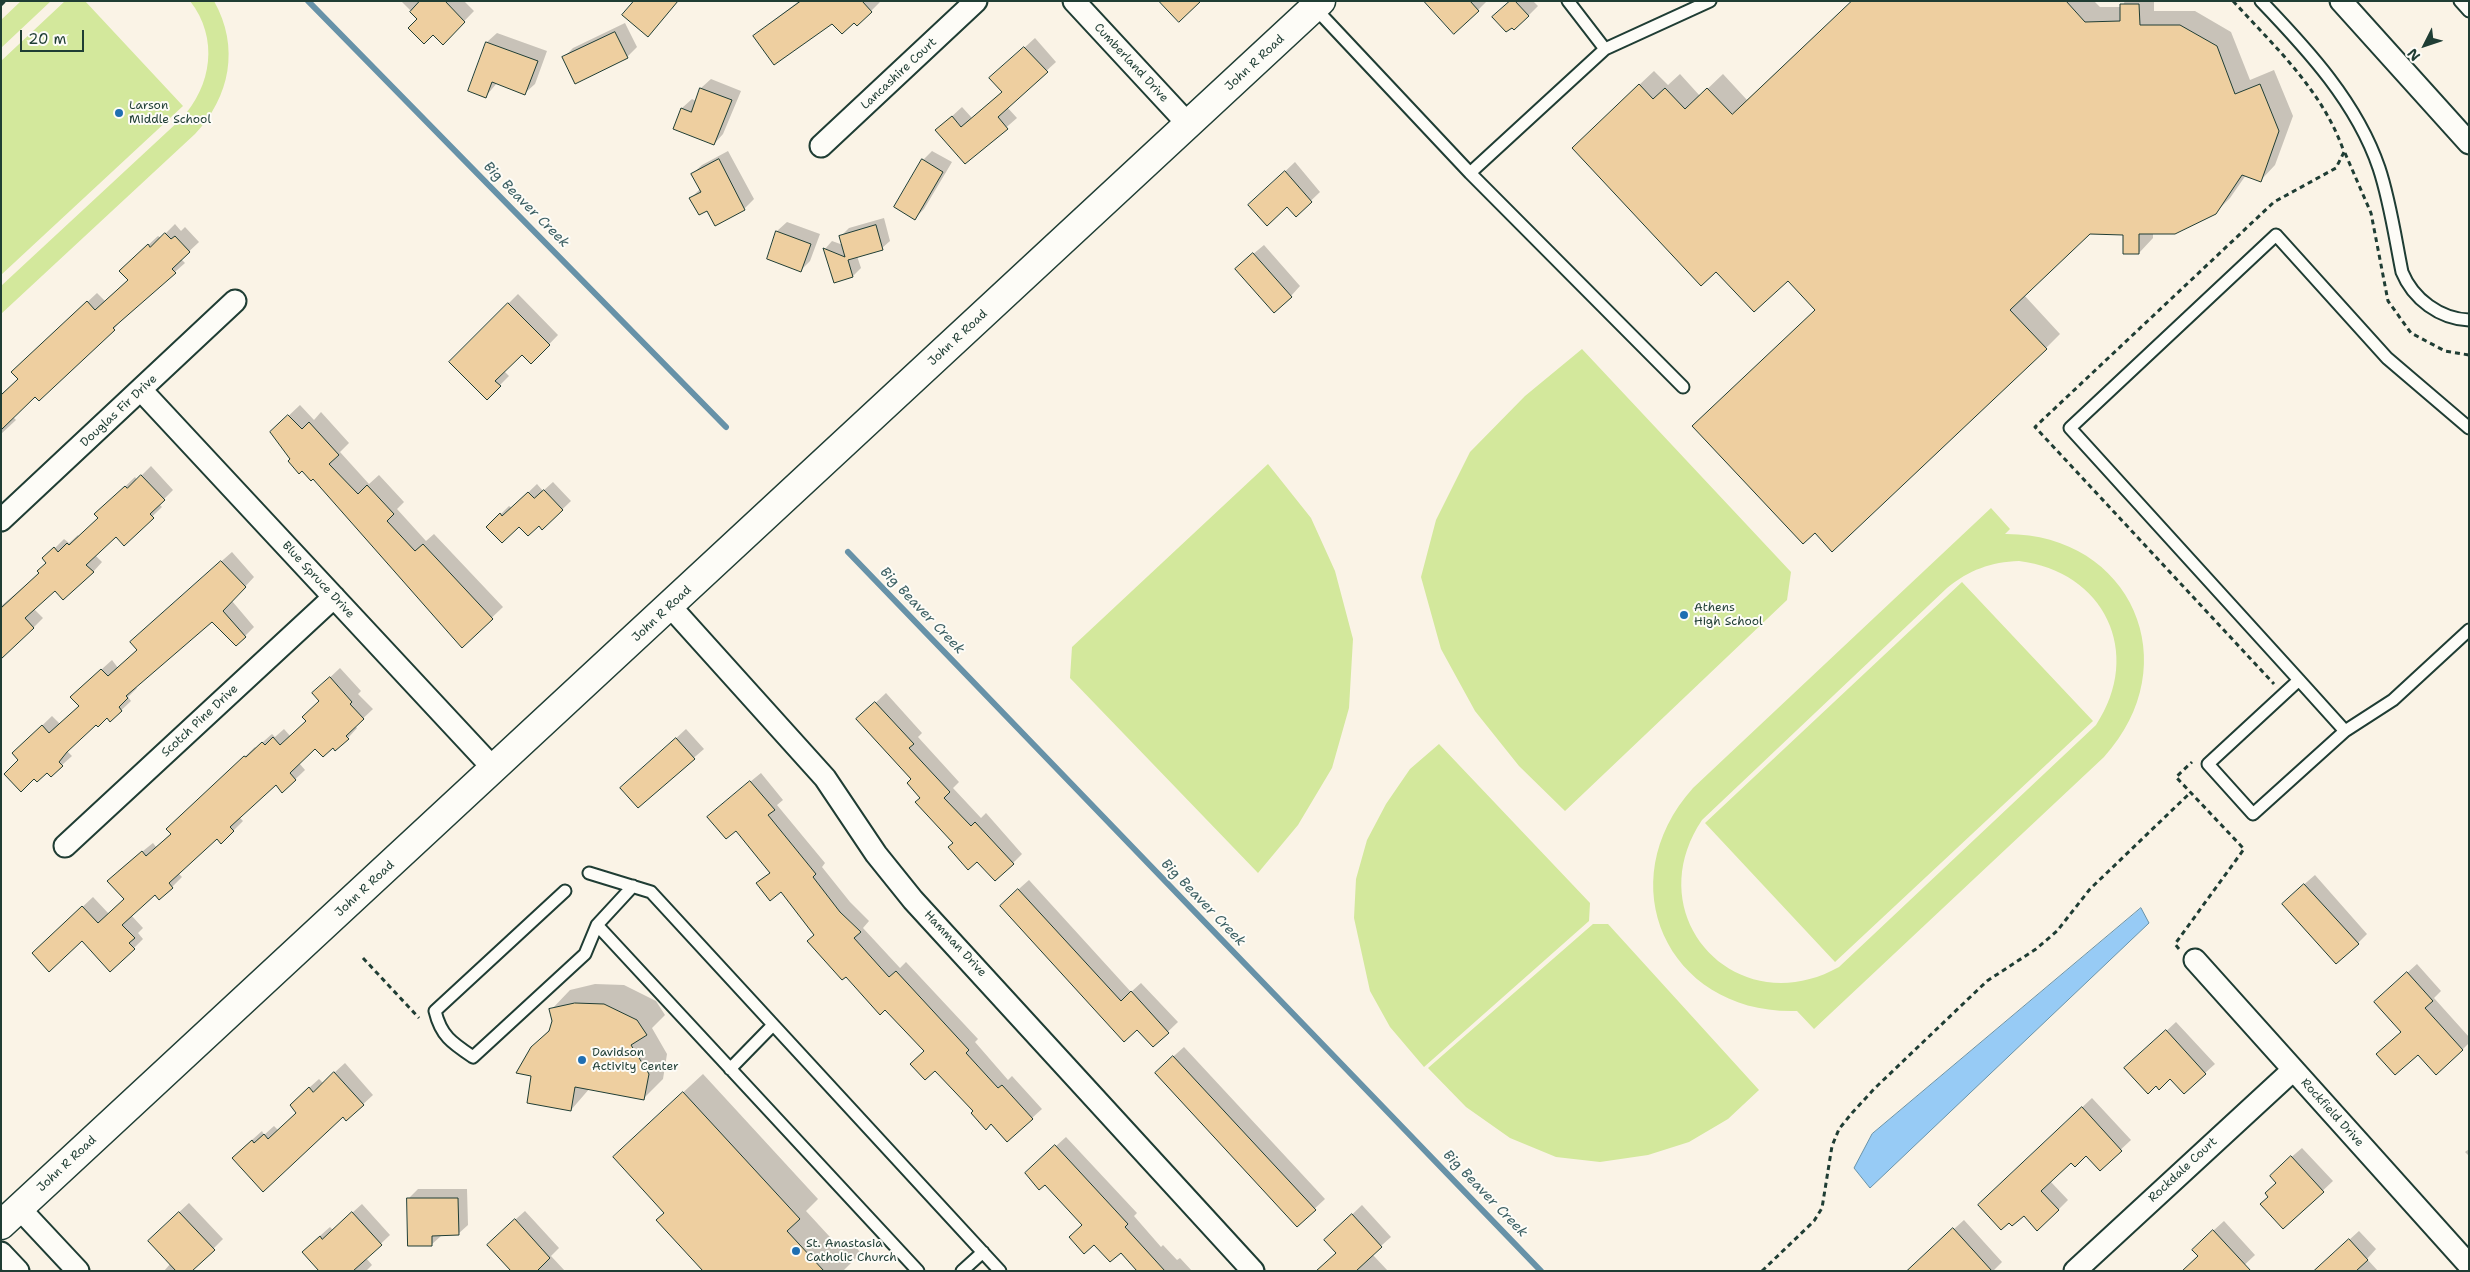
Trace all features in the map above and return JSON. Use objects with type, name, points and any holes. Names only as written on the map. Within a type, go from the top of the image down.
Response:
[{"type":"main road","name":"John R Road","points":[[10,1217],[1317,4]]},
{"type":"street","name":"Lancashire Court","points":[[821,146],[976,1]]},
{"type":"street","name":"Cumberland Drive","points":[[1074,1],[1188,124]]},
{"type":"street","points":[[2341,1],[2469,143]]},
{"type":"street","name":"Douglas Fir Drive","points":[[1,520],[235,301]]},
{"type":"street","name":"Blue Spruce Drive","points":[[141,390],[494,769]]},
{"type":"street","name":"Scotch Pine Drive","points":[[65,846],[334,597]]},
{"type":"street","name":"Hamman Drive","points":[[670,606],[826,778],[876,854],[913,900],[1253,1271]]},
{"type":"street","name":"Rockfield Drive","points":[[2188,956],[2469,1265]]},
{"type":"street","name":"Rockdale Court","points":[[2075,1271],[2293,1070]]},
{"type":"street","points":[[10,1217],[78,1271]]},
{"type":"street","points":[[1,1253],[18,1271]]},
{"type":"lane","points":[[1568,1],[1605,49]]},
{"type":"lane","points":[[1470,173],[1605,49],[1710,1]]},
{"type":"lane","points":[[2262,1],[2337,88],[2361,126],[2380,169],[2402,272],[2409,285],[2418,297],[2432,308],[2447,316],[2469,320]]},
{"type":"lane","points":[[2460,1],[2469,11]]},
{"type":"lane","points":[[1317,4],[1470,173],[1683,387]]},
{"type":"lane","points":[[2345,731],[2070,428],[2276,234],[2386,358],[2469,428]]},
{"type":"lane","points":[[2299,680],[2208,764],[2253,814],[2345,731],[2393,700],[2469,630]]},
{"type":"lane","points":[[589,874],[651,892],[1000,1271]]},
{"type":"lane","points":[[565,891],[435,1011],[439,1028],[457,1046],[473,1056],[585,954],[597,924],[633,886]]},
{"type":"lane","points":[[597,924],[918,1271]]},
{"type":"lane","points":[[730,1069],[773,1024]]},
{"type":"lane","points":[[962,1271],[982,1252]]},
{"type":"path","points":[[1,5],[5,1]]},
{"type":"path","points":[[2233,1],[2308,83],[2335,126],[2344,152],[2336,168],[2274,202],[2035,427],[2274,684],[2267,691]]},
{"type":"path","points":[[2188,956],[2175,944],[2244,849],[2176,777],[2197,757]]},
{"type":"path","points":[[1762,1271],[1814,1221],[1822,1208],[1832,1146],[1839,1129],[1863,1100],[1987,981],[2036,949],[2057,931],[2090,889],[2190,793]]},
{"type":"path","points":[[364,958],[426,1024],[439,1028]]},
{"type":"green space","points":[[21,1],[51,1],[1,48],[1,20]]},
{"type":"green space","points":[[65,1],[85,1],[183,106],[1,275],[1,61]]},
{"type":"green space","points":[[190,1],[214,1],[222,18],[227,36],[229,54],[223,88],[207,120],[195,134],[1,314],[1,286],[181,119],[200,92],[208,61],[208,46],[205,30],[199,15]]},
{"type":"green space","points":[[1582,349],[1791,572],[1787,600],[1565,811],[1519,766],[1475,711],[1441,649],[1421,577],[1436,520],[1470,452],[1525,396]]},
{"type":"green space","points":[[1268,464],[1311,518],[1335,571],[1353,639],[1349,708],[1332,768],[1298,825],[1258,873],[1070,678],[1072,647]]},
{"type":"green space","points":[[1991,508],[2010,529],[2005,534],[2049,539],[2086,555],[2114,580],[2134,610],[2143,645],[2142,683],[2129,721],[2104,757],[1814,1029],[1797,1011],[1752,1007],[1715,991],[1685,968],[1665,937],[1654,902],[1655,864],[1668,825],[1693,788]],"holes":[[[2019,561],[2049,568],[2074,581],[2093,598],[2107,620],[2115,644],[2116,670],[2110,698],[2096,725],[1839,967],[1801,981],[1765,982],[1734,971],[1708,951],[1690,924],[1682,892],[1685,857],[1702,820],[1955,582],[1981,568],[1999,563]]]},
{"type":"green space","points":[[1962,582],[2093,721],[1835,962],[1705,823]]},
{"type":"green space","points":[[1439,744],[1590,903],[1589,921],[1424,1067],[1390,1027],[1370,991],[1354,918],[1356,879],[1367,840],[1386,804],[1410,769]]},
{"type":"green space","points":[[1593,924],[1608,924],[1759,1090],[1728,1119],[1689,1142],[1648,1155],[1600,1162],[1556,1157],[1510,1138],[1466,1107],[1428,1068]]},
{"type":"water","points":[[2141,908],[2149,923],[1870,1188],[1854,1168],[1872,1134]]},
{"type":"building","points":[[420,1],[445,1],[465,22],[443,45],[433,35],[424,44],[408,28],[417,19],[410,12]]},
{"type":"building","points":[[634,1],[678,1],[648,37],[622,15]]},
{"type":"building","points":[[801,1],[862,1],[872,12],[857,26],[854,23],[842,34],[832,24],[774,65],[753,36]]},
{"type":"building","points":[[1159,1],[1201,1],[1179,22]]},
{"type":"building","points":[[1424,1],[1470,1],[1479,11],[1454,34]]},
{"type":"building","points":[[1510,1],[1515,1],[1529,16],[1514,30],[1512,28],[1506,32],[1492,17]]},
{"type":"building","points":[[1852,1],[2066,1],[2085,22],[2120,21],[2120,4],[2139,4],[2140,25],[2180,25],[2217,46],[2235,94],[2260,84],[2279,131],[2261,182],[2242,175],[2216,214],[2175,234],[2139,234],[2139,254],[2123,254],[2123,235],[2090,234],[2010,310],[2047,349],[1832,552],[1815,533],[1803,544],[1692,426],[1815,310],[1788,281],[1754,312],[1716,272],[1701,286],[1572,148],[1639,84],[1653,99],[1665,88],[1685,109],[1707,88],[1732,114]]},
{"type":"building","points":[[615,32],[628,58],[575,84],[562,57]]},
{"type":"building","points":[[486,42],[538,61],[525,95],[492,82],[486,98],[468,91]]},
{"type":"building","points":[[1024,47],[1048,72],[998,117],[1008,129],[965,164],[935,130],[952,116],[961,127],[1002,92],[989,78]]},
{"type":"building","points":[[700,88],[732,100],[714,145],[673,129],[681,108],[691,112]]},
{"type":"building","points":[[719,159],[745,210],[715,226],[707,211],[699,215],[689,198],[701,192],[691,174]]},
{"type":"building","points":[[922,159],[943,172],[915,220],[894,207]]},
{"type":"building","points":[[1285,171],[1312,202],[1296,217],[1287,207],[1267,226],[1248,205]]},
{"type":"building","points":[[876,225],[883,250],[848,260],[853,277],[834,283],[823,248],[845,257],[839,236]]},
{"type":"building","points":[[776,231],[811,244],[801,272],[767,259]]},
{"type":"building","points":[[165,233],[171,239],[175,236],[190,252],[172,269],[176,273],[113,328],[115,330],[39,401],[35,397],[1,430],[1,395],[18,379],[11,372],[87,301],[95,310],[128,280],[119,271],[148,244],[150,247]]},
{"type":"building","points":[[1253,253],[1292,297],[1274,313],[1235,269]]},
{"type":"building","points":[[508,303],[550,345],[531,364],[522,355],[495,381],[501,386],[487,400],[449,362]]},
{"type":"building","points":[[288,415],[302,429],[309,422],[339,455],[329,464],[358,494],[367,485],[394,514],[387,521],[415,551],[423,544],[493,619],[462,648],[313,479],[311,481],[302,471],[299,474],[288,461],[290,459],[270,432]]},
{"type":"building","points":[[141,475],[165,500],[150,514],[154,518],[124,546],[116,537],[86,565],[94,572],[63,600],[55,591],[25,618],[34,628],[1,659],[1,608],[39,573],[37,571],[46,563],[42,558],[54,547],[58,552],[67,543],[69,545],[98,518],[94,514],[125,486],[127,488]]},
{"type":"building","points":[[544,490],[563,510],[542,530],[539,526],[528,536],[519,527],[502,543],[486,527],[500,513],[502,516],[528,492],[534,498]]},
{"type":"building","points":[[221,561],[246,587],[223,611],[246,637],[236,646],[212,622],[126,696],[128,698],[119,707],[122,711],[110,722],[107,718],[98,727],[96,725],[67,752],[59,762],[63,766],[51,777],[47,773],[37,782],[34,779],[21,792],[4,774],[18,760],[12,753],[42,725],[49,733],[79,706],[70,697],[101,669],[108,676],[137,650],[130,642]]},
{"type":"building","points":[[330,677],[364,719],[346,736],[349,739],[335,751],[333,748],[323,757],[315,749],[290,773],[296,780],[282,793],[276,785],[230,827],[234,831],[221,844],[217,839],[169,883],[173,888],[159,900],[155,895],[122,925],[135,938],[129,943],[135,949],[110,972],[82,941],[49,972],[32,953],[82,906],[98,923],[124,899],[107,881],[142,851],[146,856],[171,834],[166,829],[244,756],[246,757],[262,742],[265,745],[273,737],[280,745],[306,721],[302,717],[319,701],[312,693]]},
{"type":"building","points":[[875,702],[914,744],[909,748],[950,792],[944,798],[971,826],[975,822],[1014,864],[995,881],[977,862],[968,870],[948,847],[953,843],[915,802],[920,798],[907,783],[911,779],[856,719]]},
{"type":"building","points":[[676,738],[695,759],[638,808],[620,788]]},
{"type":"building","points":[[750,781],[775,810],[768,815],[816,874],[813,877],[840,912],[861,932],[854,938],[889,977],[896,971],[969,1050],[966,1053],[998,1088],[1002,1085],[1033,1119],[1007,1142],[991,1124],[986,1130],[971,1113],[973,1111],[935,1071],[925,1080],[910,1064],[924,1051],[885,1010],[880,1015],[846,977],[842,980],[807,941],[814,935],[781,892],[770,901],[756,883],[770,873],[736,831],[726,839],[707,817]]},
{"type":"building","points":[[2304,884],[2359,944],[2336,964],[2282,904]]},
{"type":"building","points":[[1018,889],[1121,1001],[1131,991],[1169,1033],[1153,1047],[1137,1030],[1124,1042],[1000,906]]},
{"type":"building","points":[[2407,972],[2433,1001],[2425,1008],[2463,1050],[2436,1075],[2418,1055],[2395,1075],[2376,1054],[2401,1032],[2374,1002]]},
{"type":"building","name":"Davidson Activity Center","points":[[575,1003],[604,1004],[637,1020],[647,1035],[631,1045],[649,1074],[644,1100],[575,1087],[571,1111],[527,1103],[531,1076],[516,1073],[531,1047],[549,1031],[552,1021],[549,1009]]},
{"type":"building","points":[[2166,1030],[2206,1074],[2184,1094],[2170,1079],[2159,1090],[2156,1086],[2148,1094],[2124,1068]]},
{"type":"building","points":[[1173,1056],[1316,1210],[1297,1227],[1155,1073]]},
{"type":"building","points":[[334,1072],[364,1105],[346,1121],[343,1117],[263,1192],[232,1158],[252,1140],[254,1143],[264,1134],[268,1139],[296,1113],[290,1105],[309,1087],[313,1092]]},
{"type":"building","points":[[683,1092],[800,1219],[787,1231],[824,1271],[703,1271],[656,1220],[664,1213],[613,1157]]},
{"type":"building","points":[[2082,1107],[2122,1151],[2100,1171],[2086,1156],[2075,1167],[2071,1163],[2041,1191],[2059,1210],[2037,1231],[2024,1216],[2012,1226],[2009,1223],[2001,1230],[1978,1205]]},
{"type":"building","points":[[1055,1145],[1128,1224],[1125,1227],[1165,1271],[1137,1271],[1121,1253],[1110,1262],[1094,1245],[1084,1254],[1069,1237],[1082,1225],[1045,1185],[1039,1190],[1025,1173]]},
{"type":"building","points":[[2291,1156],[2324,1192],[2283,1229],[2260,1204],[2268,1197],[2265,1193],[2276,1183],[2270,1176]]},
{"type":"building","points":[[407,1198],[458,1198],[459,1235],[432,1236],[432,1246],[408,1246]]},
{"type":"building","points":[[179,1212],[215,1250],[192,1271],[176,1271],[148,1241]]},
{"type":"building","points":[[352,1212],[382,1245],[353,1271],[319,1271],[302,1252],[320,1236],[322,1239]]},
{"type":"building","points":[[1352,1214],[1382,1247],[1356,1271],[1316,1271],[1336,1253],[1324,1240]]},
{"type":"building","points":[[515,1219],[550,1258],[537,1271],[511,1271],[487,1245]]},
{"type":"building","points":[[1953,1228],[1992,1271],[1907,1271]]},
{"type":"building","points":[[2213,1230],[2251,1271],[2182,1271],[2198,1256],[2192,1250]]},
{"type":"building","points":[[2349,1239],[2368,1260],[2356,1271],[2314,1271]]},
{"type":"waterway","name":"Big Beaver Creek","points":[[308,1],[726,427]]},
{"type":"waterway","name":"Big Beaver Creek","points":[[848,552],[1541,1271]]},
{"type":"place","name":"Larson Middle School","points":[[119,113]]},
{"type":"place","name":"Athens High School","points":[[1684,615]]},
{"type":"place","name":"Davidson Activity Center","points":[[582,1060]]},
{"type":"place","name":"St. Anastasia Catholic Church","points":[[796,1251]]}]
